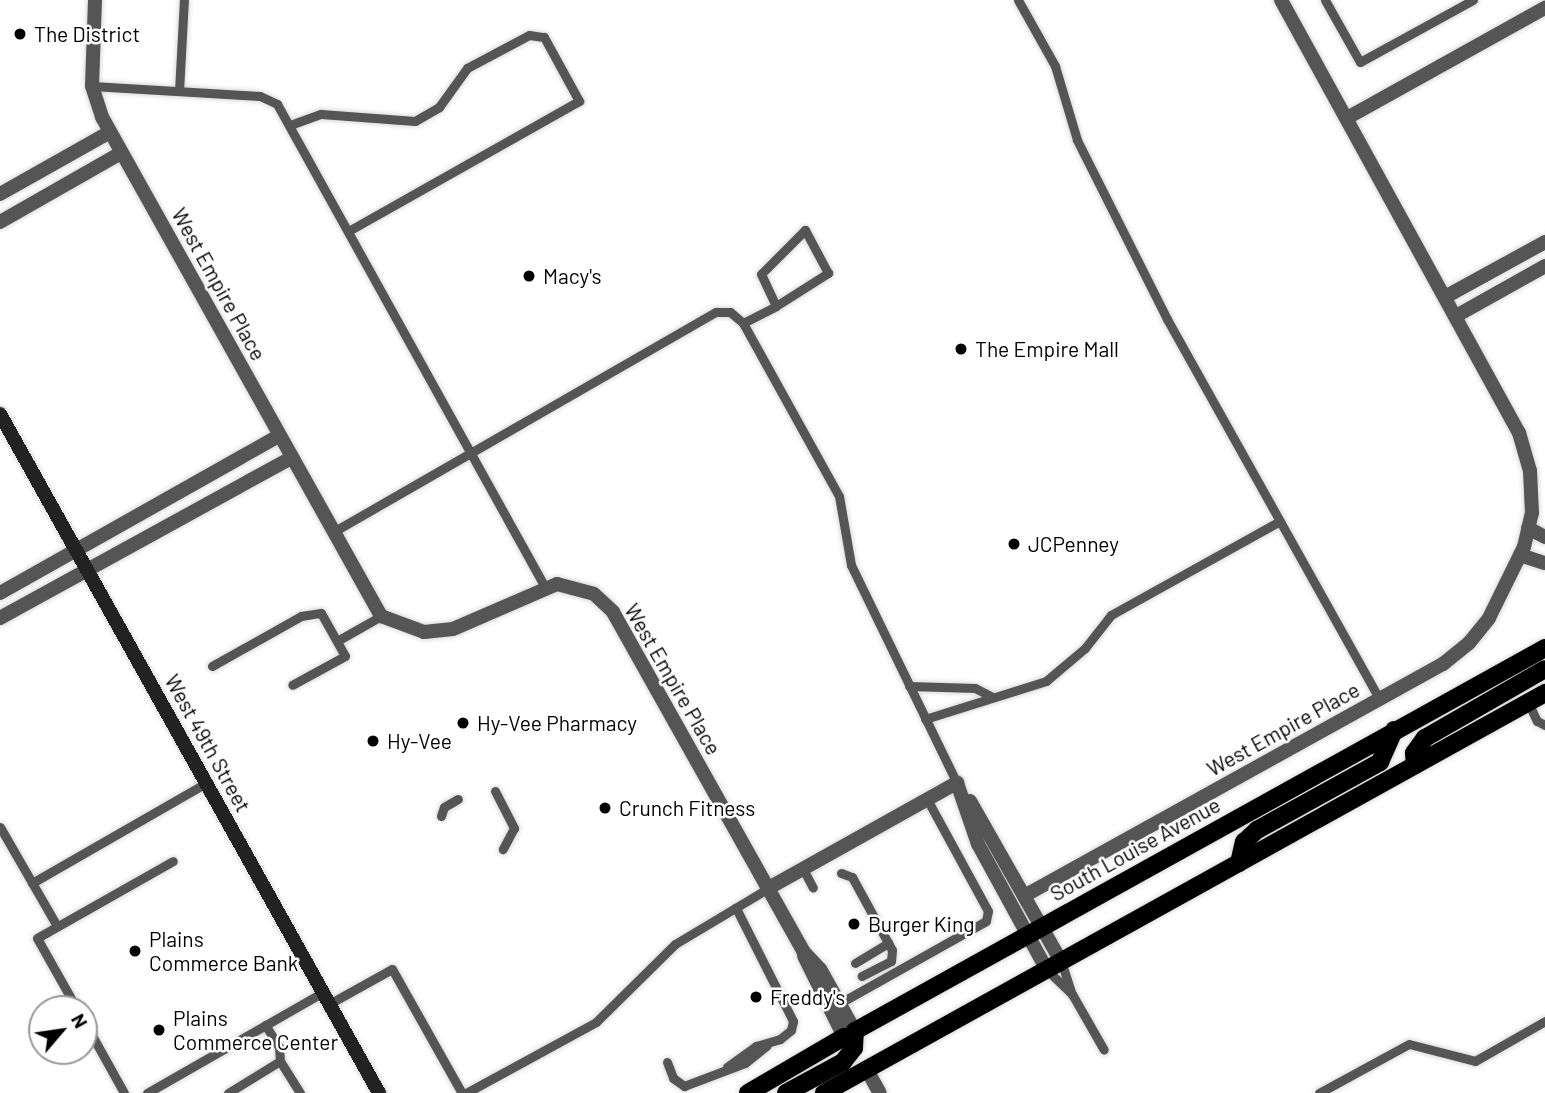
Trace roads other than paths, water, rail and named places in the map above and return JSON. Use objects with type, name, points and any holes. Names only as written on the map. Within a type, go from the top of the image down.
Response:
[{"type":"main road","name":"West 49th Street","points":[[0,414],[379,1093]]},
{"type":"main road","name":"South Louise Avenue","points":[[748,1093],[1545,648]]},
{"type":"main road","points":[[1415,765],[1414,753],[1424,738],[1545,669]]},
{"type":"main road","points":[[824,1093],[1545,693]]},
{"type":"main road","points":[[1239,863],[1244,842],[1257,830],[1380,762],[1394,730]]},
{"type":"main road","points":[[786,1093],[842,1062],[854,1048],[850,1034]]},
{"type":"street","name":"West Empire Place","points":[[95,0],[92,86],[110,132],[381,616],[424,632],[453,629],[545,587],[582,587],[613,612],[850,1034]]},
{"type":"street","name":"West Empire Place","points":[[1024,896],[1443,664],[1469,643],[1509,584],[1528,528],[1530,471],[1519,433],[1281,0]]},
{"type":"street","points":[[1347,118],[1545,8]]},
{"type":"street","points":[[0,194],[110,132]]},
{"type":"street","points":[[0,222],[121,153]]},
{"type":"street","points":[[1445,297],[1545,242]]},
{"type":"street","points":[[1456,316],[1545,266]]},
{"type":"street","points":[[0,593],[279,436]]},
{"type":"street","points":[[0,618],[291,458]]},
{"type":"street","points":[[1528,528],[1545,537]]},
{"type":"street","points":[[1520,555],[1545,563]]},
{"type":"street","points":[[767,888],[957,782]]},
{"type":"street","points":[[957,782],[1024,896],[1034,931]]},
{"type":"street","points":[[957,782],[978,844],[1054,966]]},
{"type":"street","name":"West Empire Place","points":[[803,951],[820,969],[840,1003],[850,1034]]},
{"type":"street","points":[[867,1070],[880,1093]]},
{"type":"lane","points":[[178,91],[184,0]]},
{"type":"lane","points":[[1018,0],[1055,66],[1082,151],[1167,319],[1379,699]]},
{"type":"lane","points":[[1325,0],[1360,62],[1473,0]]},
{"type":"lane","points":[[289,125],[321,114],[415,121],[439,107],[467,68],[529,35],[544,37],[579,101],[348,231]]},
{"type":"lane","points":[[92,86],[260,96],[276,104],[545,587]]},
{"type":"lane","points":[[743,323],[776,306],[828,273],[805,230],[761,274],[776,306]]},
{"type":"lane","points":[[333,533],[470,451],[716,312],[730,312],[743,323],[839,496],[851,565],[957,782]]},
{"type":"lane","points":[[925,719],[1046,681],[1085,648],[1111,615],[1280,521]]},
{"type":"lane","points":[[212,666],[301,616],[321,613],[345,656],[292,685]]},
{"type":"lane","points":[[337,641],[381,616]]},
{"type":"lane","points":[[909,686],[975,688],[992,696]]},
{"type":"lane","points":[[1528,702],[1537,721],[1545,725]]},
{"type":"lane","points":[[32,883],[206,783]]},
{"type":"lane","points":[[495,791],[514,828],[503,849]]},
{"type":"lane","points":[[441,816],[444,807],[458,799]]},
{"type":"lane","points":[[840,1003],[986,921],[988,911],[927,799]]},
{"type":"lane","points":[[0,827],[57,926]]},
{"type":"lane","points":[[69,995],[37,938],[173,861]]},
{"type":"lane","points":[[803,869],[813,888]]},
{"type":"lane","points":[[841,873],[852,877],[888,943],[891,961],[862,976]]},
{"type":"lane","points":[[153,1092],[265,1025],[392,969],[464,1093],[596,1022],[675,944],[767,888]]},
{"type":"lane","points":[[667,1062],[673,1078],[684,1086],[727,1067],[755,1046],[768,1045],[791,1030],[793,1021],[736,908]]},
{"type":"lane","points":[[855,963],[888,943]]},
{"type":"lane","points":[[1054,966],[1072,994]]},
{"type":"lane","points":[[1054,966],[1104,1050]]},
{"type":"lane","points":[[1319,1093],[1409,1044],[1475,1061],[1545,1021]]},
{"type":"lane","points":[[265,1025],[278,1047],[280,1061],[300,1093]]},
{"type":"lane","points":[[98,1046],[124,1093]]},
{"type":"lane","points":[[228,1093],[280,1061]]},
{"type":"place","name":"The District","points":[[20,34]]},
{"type":"place","name":"Macy's","points":[[529,276]]},
{"type":"place","name":"The Empire Mall","points":[[961,349]]},
{"type":"place","name":"JCPenney","points":[[1014,544]]},
{"type":"place","name":"Hy-Vee Pharmacy","points":[[463,723]]},
{"type":"place","name":"Hy-Vee","points":[[373,741]]},
{"type":"place","name":"Crunch Fitness","points":[[605,808]]},
{"type":"place","name":"Burger King","points":[[854,924]]},
{"type":"place","name":"Plains Commerce Bank","points":[[135,951]]},
{"type":"place","name":"Freddy's","points":[[756,997]]},
{"type":"place","name":"Plains Commerce Center","points":[[159,1030]]}]
